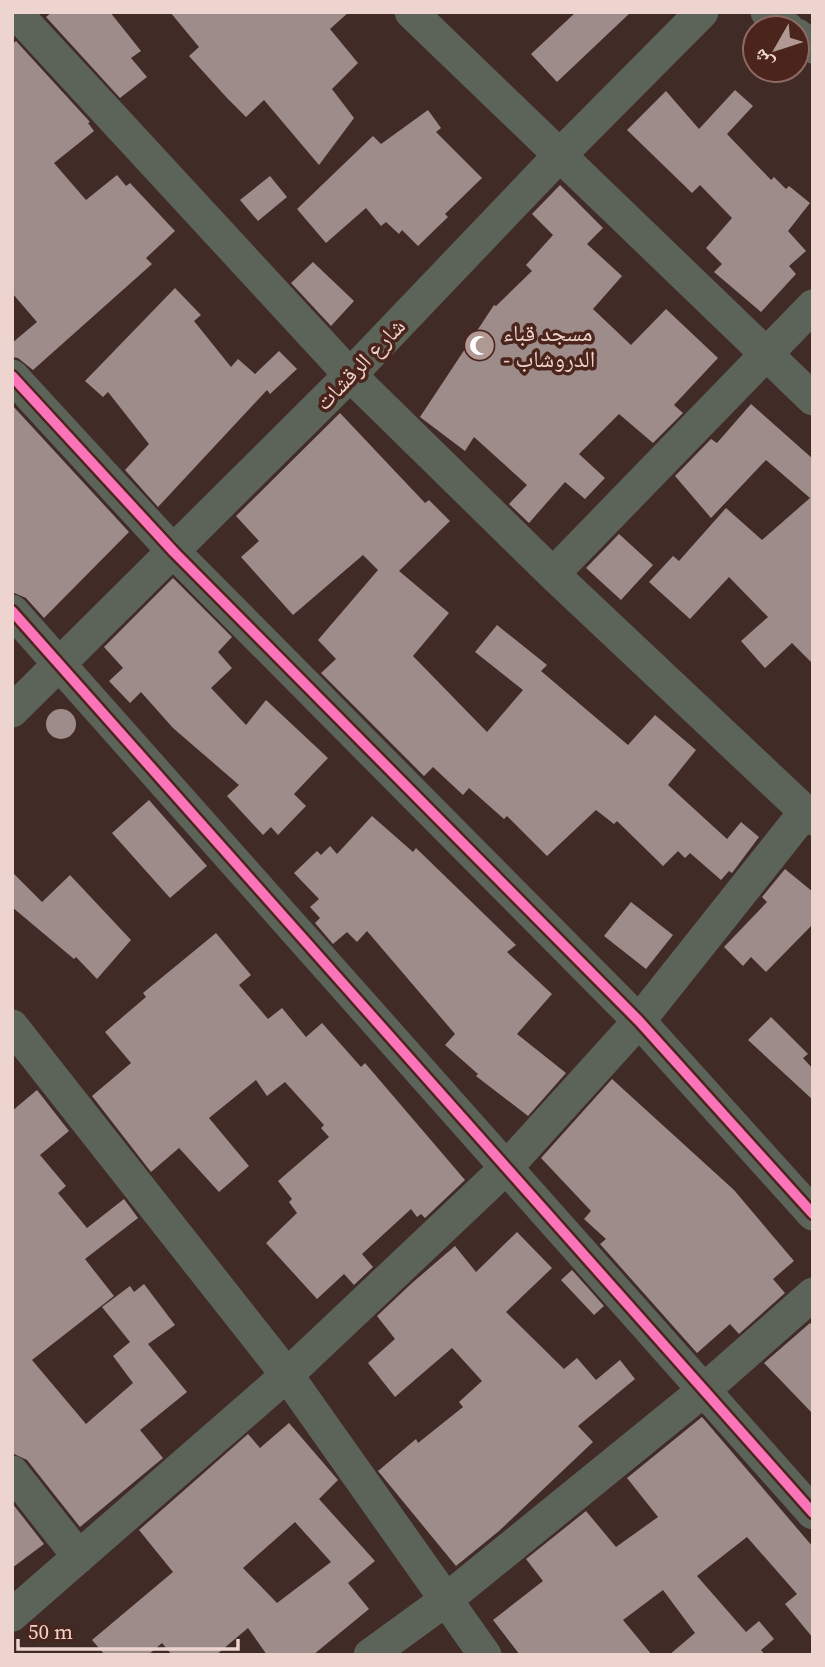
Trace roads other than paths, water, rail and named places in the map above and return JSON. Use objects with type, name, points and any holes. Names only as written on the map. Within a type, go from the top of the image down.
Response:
[{"type":"street","points":[[12,1615],[287,1375],[507,1167],[639,1021],[809,816],[553,574],[350,376],[15,12]]},
{"type":"street","points":[[411,12],[813,399]]},
{"type":"street","name":"شارع الرقشات","points":[[12,711],[350,376],[559,156],[702,12]]},
{"type":"street","points":[[553,574],[813,306]]},
{"type":"street","points":[[12,376],[174,552],[639,1021],[813,1214]]},
{"type":"street","points":[[12,611],[813,1513]]},
{"type":"street","points":[[12,1026],[287,1375],[485,1655]]},
{"type":"street","points":[[370,1655],[447,1599],[704,1390],[813,1294]]},
{"type":"street","points":[[12,1472],[79,1557]]},
{"type":"place","name":"مسجد قباء - الدروشاب","points":[[480,346]]}]
